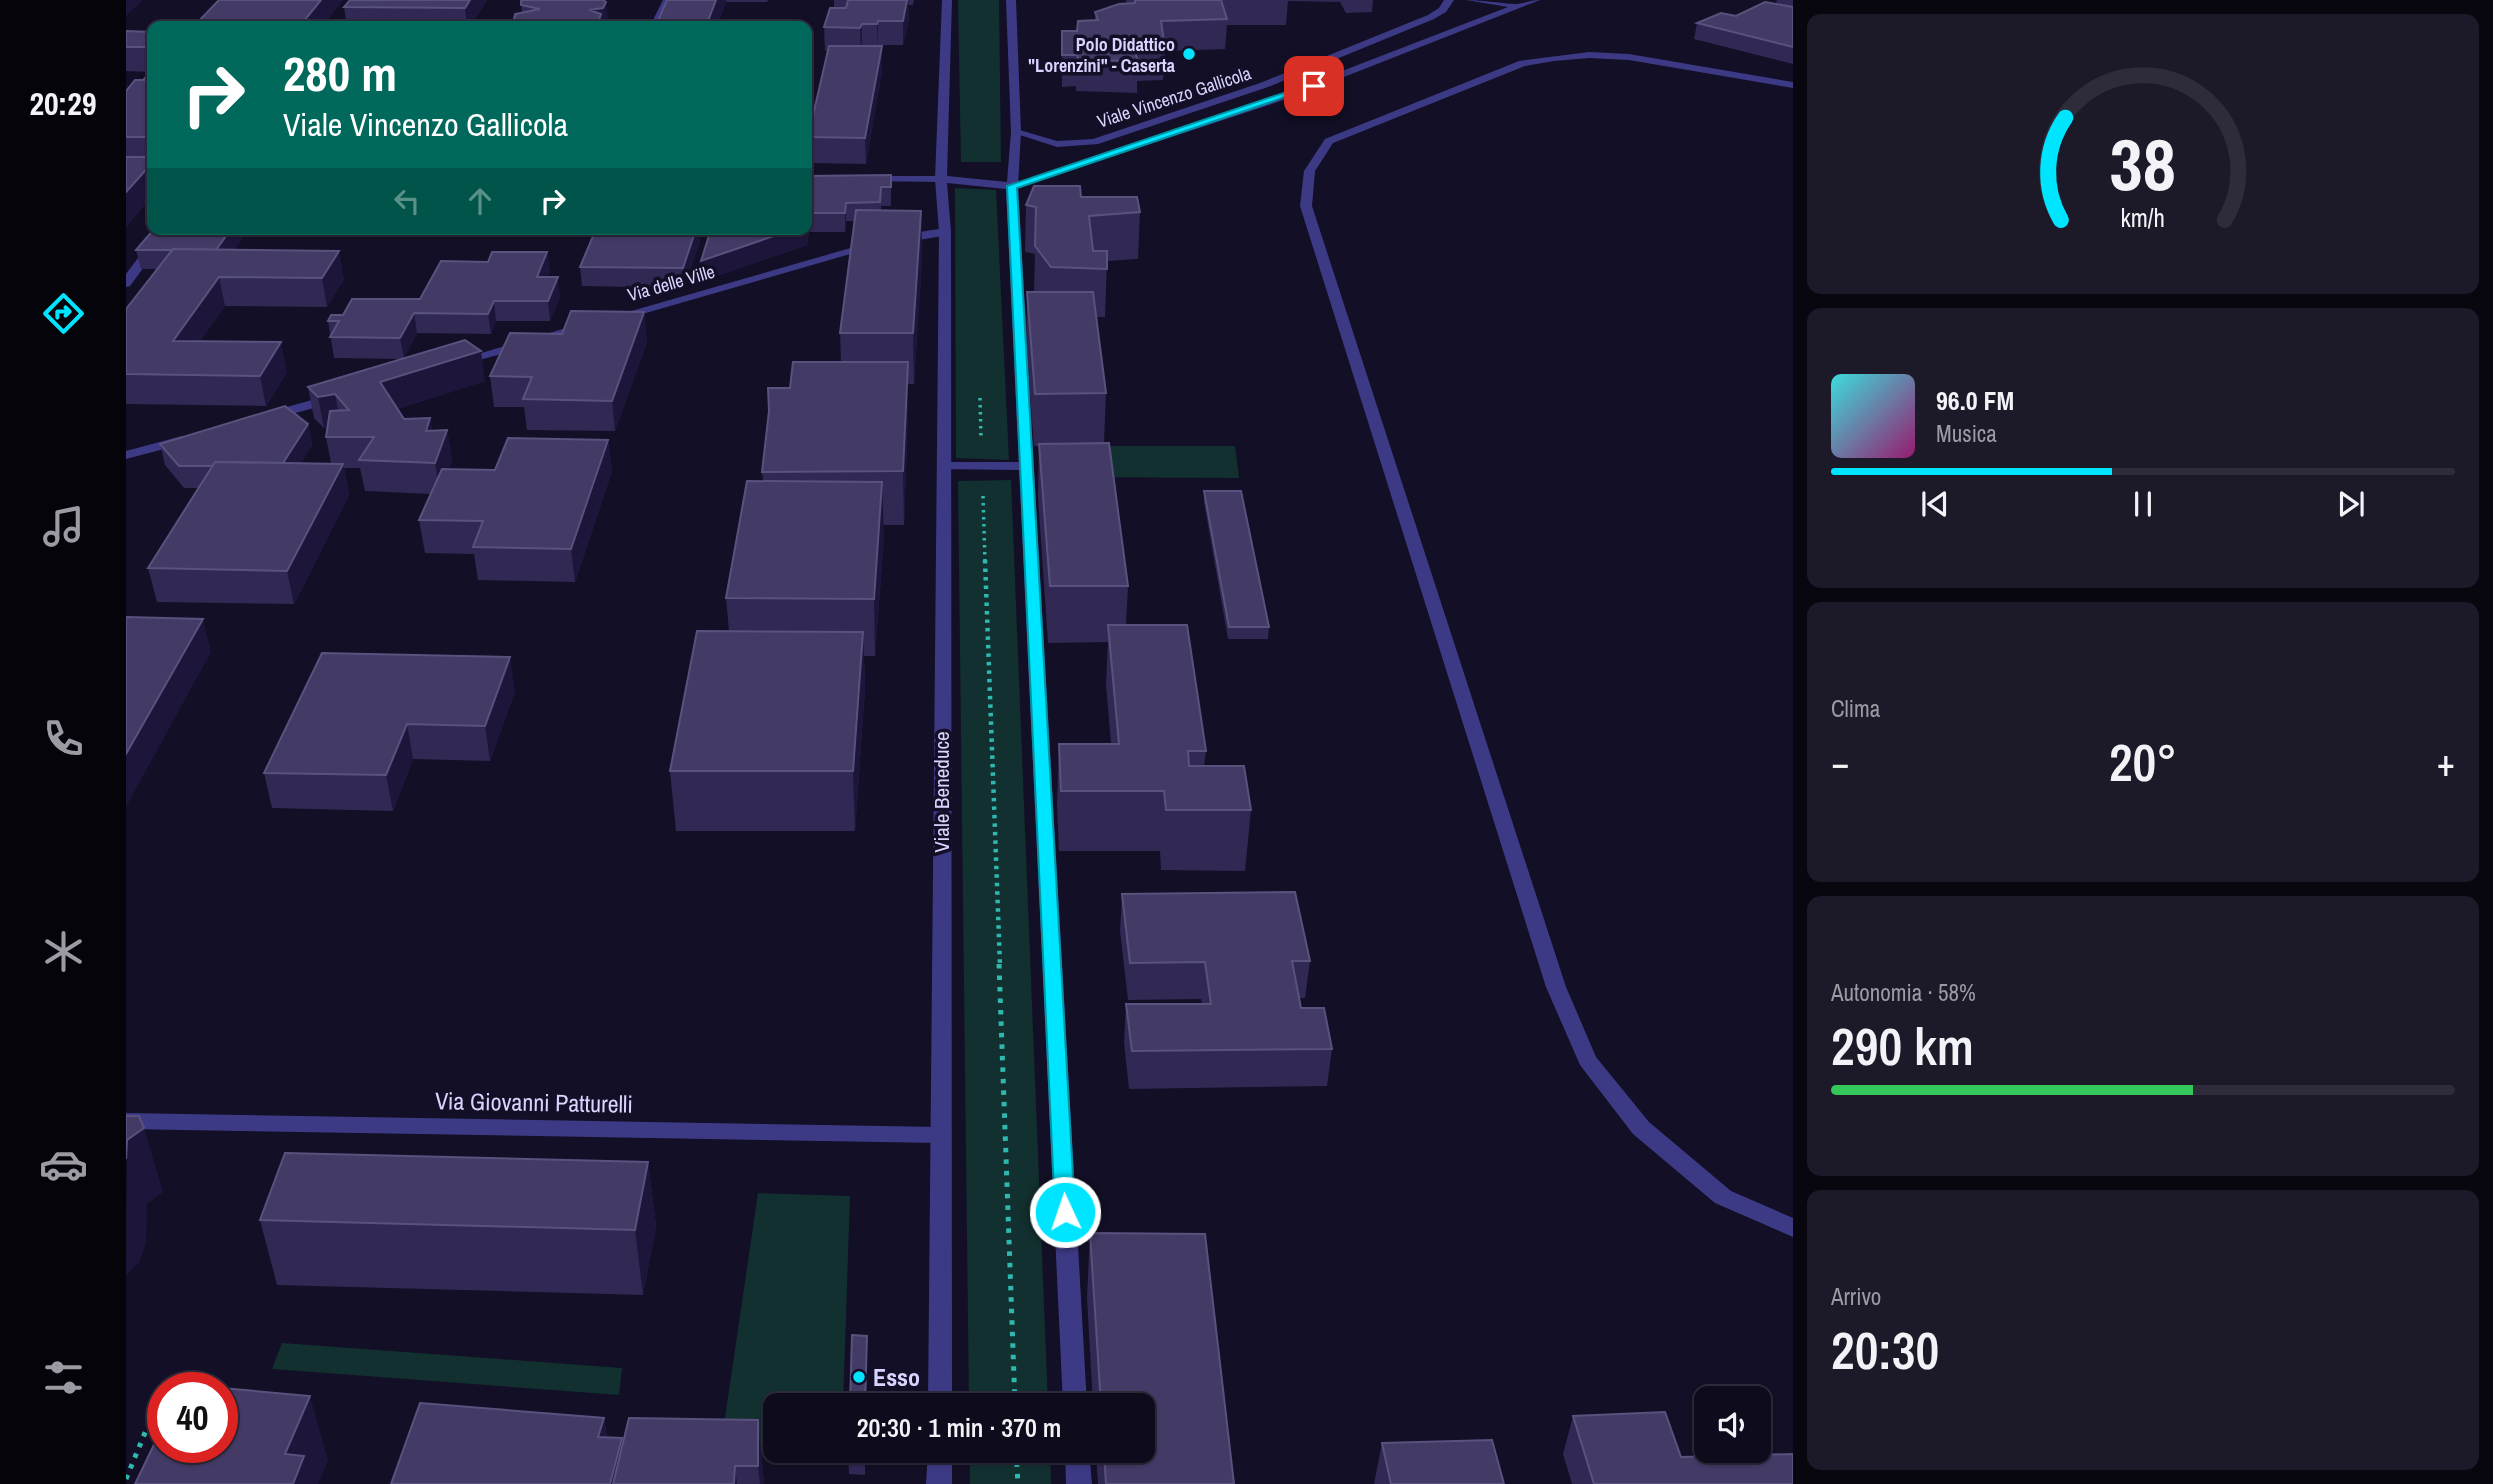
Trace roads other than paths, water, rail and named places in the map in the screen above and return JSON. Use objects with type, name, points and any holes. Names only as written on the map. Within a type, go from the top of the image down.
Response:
[{"type":"street","points":[[658,21],[668,0]]},
{"type":"street","name":"Viale Beneduce","points":[[940,1393],[944,232],[941,180],[947,0]]},
{"type":"street","points":[[1011,0],[1016,132],[1012,186],[1074,1393]]},
{"type":"street","name":"Viale Vincenzo Gallicola","points":[[1016,132],[1057,144],[1094,142],[1264,85],[1431,17],[1443,10],[1449,0]]},
{"type":"street","points":[[1471,0],[1520,5],[1534,0]]},
{"type":"street","name":"Viale Vincenzo Gallicola","points":[[1012,186],[1289,95],[1534,0]]},
{"type":"street","points":[[1793,85],[1629,57],[1589,55],[1523,63],[1329,141],[1312,161],[1303,184],[1306,206],[1548,961],[1587,1060],[1641,1128],[1723,1197],[1793,1228]]},
{"type":"street","points":[[860,179],[941,180],[1012,186]]},
{"type":"street","name":"Via delle Ville","points":[[438,368],[836,254],[944,232]]},
{"type":"street","points":[[126,283],[162,235]]},
{"type":"street","points":[[252,421],[345,395]]},
{"type":"street","points":[[126,455],[200,435]]},
{"type":"street","points":[[942,466],[1026,466]]},
{"type":"street","name":"Via Giovanni Patturelli","points":[[126,1121],[940,1135]]},
{"type":"street","points":[[939,1484],[940,1463]]},
{"type":"street","points":[[1078,1463],[1079,1484]]},
{"type":"place","name":"Polo Didattico \"Lorenzini\" - Caserta","points":[[1189,54]]},
{"type":"place","name":"Esso","points":[[859,1377]]}]
